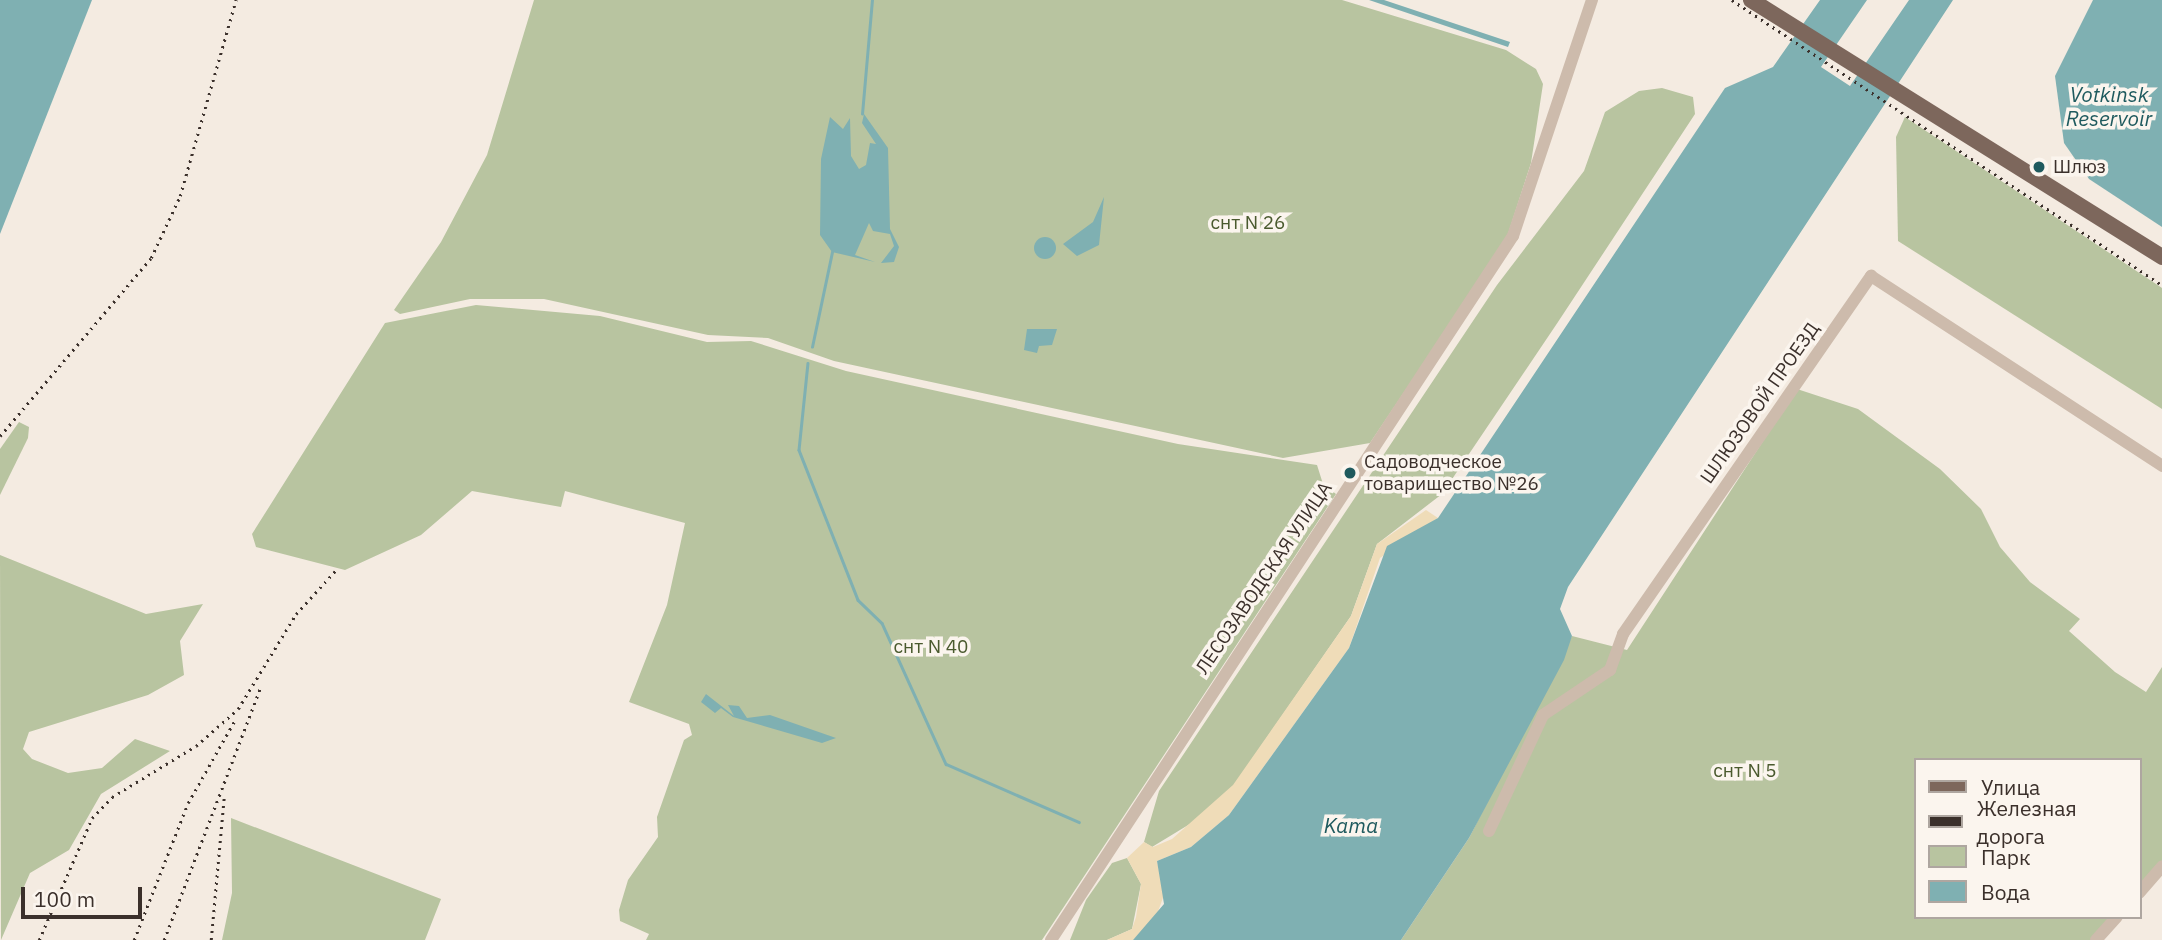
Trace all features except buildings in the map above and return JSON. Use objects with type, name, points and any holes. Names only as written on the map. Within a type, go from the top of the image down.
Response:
[{"type":"main road","points":[[1751,0],[1899,99],[2065,192],[2162,257]]},
{"type":"street","name":"ЛЕСОЗАВОДСКАЯ УЛИЦА","points":[[1051,940],[1513,236],[1592,0]]},
{"type":"street","name":"ШЛЮЗОВОЙ ПРОЕЗД","points":[[1489,831],[1543,715],[1610,670],[1623,634],[1871,276],[2162,466]]},
{"type":"street","points":[[2141,891],[2162,867]]},
{"type":"street","points":[[2096,940],[2116,919]]},
{"type":"green space","name":"снт N 26","points":[[534,0],[1342,0],[1506,50],[1536,69],[1543,84],[1531,163],[1506,240],[1370,443],[1283,458],[834,361],[768,338],[708,335],[544,299],[470,299],[400,314],[394,310],[441,242],[487,155]]},
{"type":"green space","points":[[1662,88],[1693,97],[1695,114],[1442,494],[1377,544],[1351,616],[1234,785],[1203,816],[1152,847],[1144,842],[1159,791],[1497,285],[1584,171],[1605,112],[1639,91]]},
{"type":"green space","points":[[1905,117],[2162,288],[2162,409],[1898,241],[1896,137]]},
{"type":"green space","name":"снт N 40","points":[[476,305],[600,316],[707,342],[751,341],[846,371],[1178,444],[1317,465],[1323,484],[1336,494],[1042,940],[646,940],[649,934],[620,921],[619,910],[628,880],[658,837],[657,817],[684,740],[692,735],[689,724],[629,702],[667,605],[685,523],[565,491],[561,507],[472,491],[421,535],[345,570],[256,547],[252,534],[385,323]]},
{"type":"green space","name":"снт N 5","points":[[1797,389],[1858,409],[1940,469],[1981,509],[2000,547],[2030,582],[2080,619],[2069,631],[2115,672],[2146,692],[2162,667],[2162,863],[2141,886],[2141,758],[1913,758],[1913,919],[2111,919],[2093,940],[1401,940],[1469,838],[1572,636],[1627,650]]},
{"type":"green space","points":[[19,422],[29,427],[28,438],[0,495],[0,449]]},
{"type":"green space","points":[[0,555],[146,614],[203,604],[180,641],[184,675],[148,695],[29,732],[23,749],[32,759],[68,773],[102,768],[135,739],[170,751],[101,794],[69,850],[30,873],[1,940]]},
{"type":"green space","points":[[231,818],[441,899],[425,940],[222,940],[232,893]]},
{"type":"green space","points":[[1127,858],[1141,884],[1132,929],[1107,940],[1070,940],[1086,900],[1112,863]]},
{"type":"sand","points":[[1426,510],[1438,518],[1380,558],[1349,648],[1229,815],[1191,847],[1157,861],[1164,895],[1156,917],[1133,940],[1107,940],[1132,929],[1136,917],[1141,884],[1127,858],[1144,842],[1153,847],[1172,839],[1233,785],[1351,616],[1377,544]]},
{"type":"water","points":[[0,0],[92,0],[0,234]]},
{"type":"water","points":[[1369,0],[1384,0],[1510,42],[1508,47]]},
{"type":"water","name":"Kama","points":[[1820,0],[1867,0],[1821,67],[1850,86],[1909,0],[1953,0],[1568,587],[1560,609],[1572,636],[1564,660],[1469,838],[1401,940],[1133,940],[1164,904],[1157,861],[1191,847],[1229,815],[1349,648],[1387,546],[1438,518],[1725,88],[1773,67]]},
{"type":"water","name":"Votkinsk Reservoir","points":[[2093,0],[2162,0],[2162,227],[2089,179],[2064,143],[2055,76]]},
{"type":"water","points":[[864,114],[888,148],[890,229],[899,247],[894,262],[881,263],[894,246],[890,234],[873,231],[869,223],[855,255],[875,262],[832,252],[820,235],[821,159],[830,117],[843,129],[850,118],[851,156],[859,169],[866,165],[870,143],[876,144],[862,123]]},
{"type":"water","points":[[1104,197],[1099,245],[1077,256],[1063,244],[1093,222]]},
{"type":"water","points":[[1045,237],[1053,240],[1056,248],[1053,256],[1045,259],[1037,256],[1034,248],[1037,240]]},
{"type":"water","points":[[1027,329],[1057,329],[1052,345],[1039,346],[1037,353],[1024,350]]},
{"type":"water","points":[[706,694],[734,716],[728,705],[739,706],[747,718],[770,715],[836,738],[822,743],[733,717],[721,708],[715,713],[701,702]]},
{"type":"waterway","points":[[862,114],[872,0]]},
{"type":"waterway","points":[[812,347],[832,252]]},
{"type":"waterway","points":[[808,363],[799,450],[858,600],[882,623],[946,764],[1079,822]]},
{"type":"railway","points":[[0,436],[151,258],[180,196],[236,0]]},
{"type":"railway","points":[[1732,0],[2162,285]]},
{"type":"railway","points":[[39,940],[92,818],[112,797],[196,746],[238,709],[296,614],[336,570]]},
{"type":"railway","points":[[164,940],[260,688]]},
{"type":"railway","points":[[134,940],[188,803],[235,720]]},
{"type":"railway","points":[[211,940],[224,798]]},
{"type":"place","name":"Шлюз","points":[[2039,167]]},
{"type":"place","name":"Садоводческое товарищество №26","points":[[1350,473]]}]
